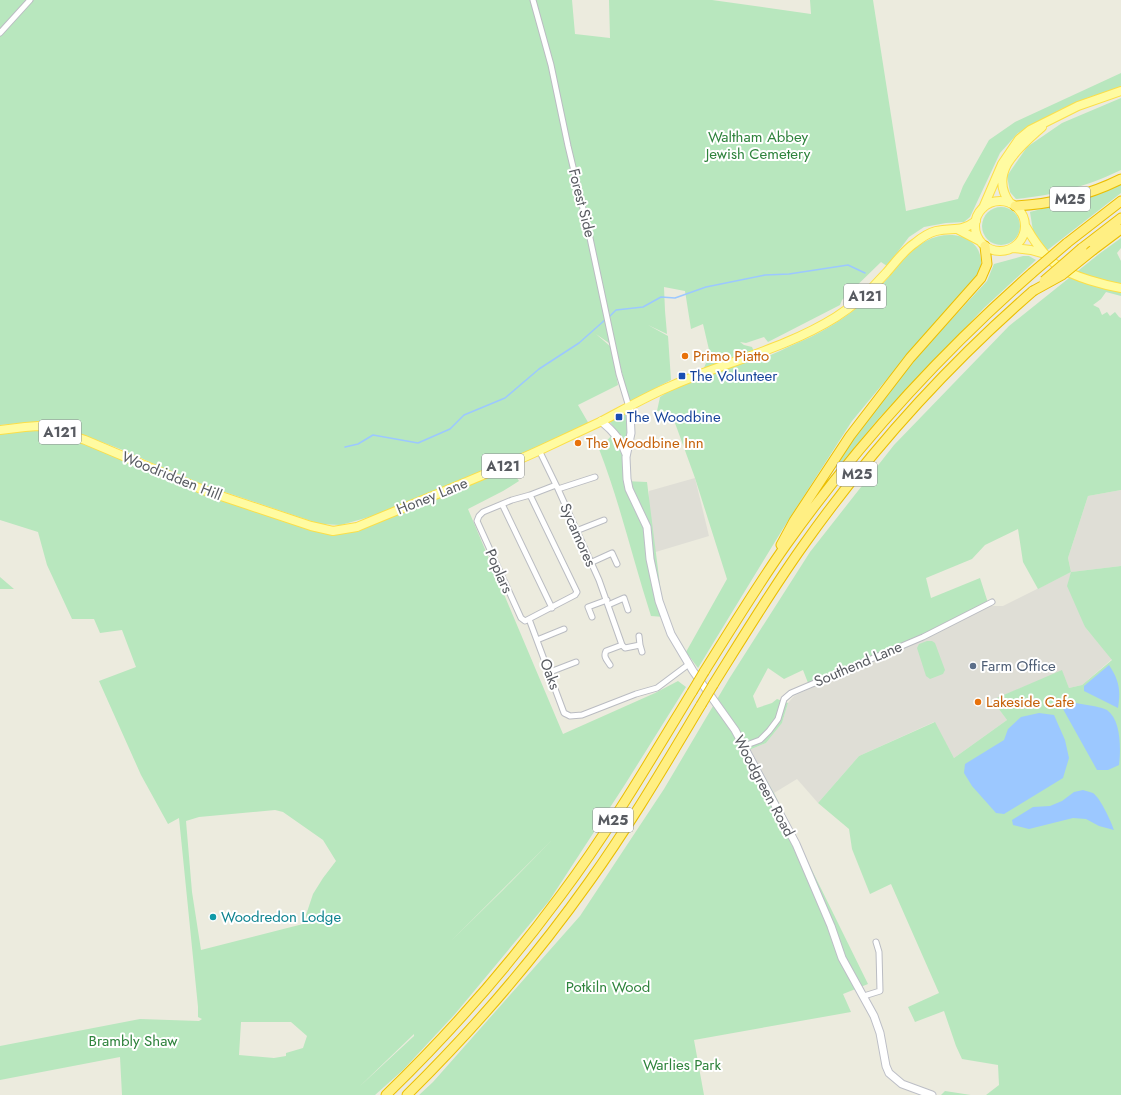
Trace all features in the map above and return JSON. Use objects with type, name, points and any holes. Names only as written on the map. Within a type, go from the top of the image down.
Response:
[{"type":"highway","name":"M25","points":[[1013,204],[1041,204],[1067,199],[1121,179]]},
{"type":"highway","name":"M25","points":[[386,1095],[425,1056],[506,967],[580,870],[613,820],[769,570],[823,496],[880,426],[963,338],[1032,273],[1067,243],[1121,201]]},
{"type":"highway","name":"M25","points":[[407,1095],[478,1022],[522,970],[590,881],[787,570],[817,526],[856,475],[938,381],[995,325],[1082,248],[1121,218]]},
{"type":"highway","name":"M25","points":[[1033,290],[1062,275],[1121,229]]},
{"type":"highway","name":"M25","points":[[769,570],[794,521],[850,436],[910,358],[984,274],[987,264],[982,244]]},
{"type":"main road","points":[[1026,227],[1022,240],[1008,251],[1000,252],[982,244],[975,230],[976,221],[1002,164],[1010,151],[1019,139],[1030,130],[1078,106],[1121,90]]},
{"type":"main road","points":[[1048,122],[1023,144],[1006,166],[1002,174],[1004,195],[1023,214],[1026,227],[1045,254],[1060,267],[1074,274],[1110,286],[1121,288]]},
{"type":"main road","points":[[983,208],[990,203],[997,201],[1013,204]]},
{"type":"main road","name":"Honey Lane","points":[[344,530],[364,525],[501,468],[681,382],[789,341],[816,328],[862,299],[913,243],[936,231],[958,230],[976,221]]},
{"type":"main road","name":"Honey Lane","points":[[958,230],[982,244]]},
{"type":"main road","points":[[1013,248],[1031,250],[1045,254]]},
{"type":"main road","name":"Woodridden Hill","points":[[0,430],[38,426],[52,429],[85,440],[150,466],[176,479],[238,502],[311,526],[333,531],[344,530]]},
{"type":"street","points":[[0,33],[30,0]]},
{"type":"street","name":"Forest Side","points":[[533,0],[551,65],[619,374],[629,406]]},
{"type":"street","name":"Woodgreen Road","points":[[629,406],[631,433],[626,457],[629,489],[647,527],[650,559],[658,601],[671,634],[689,664],[725,715],[744,746],[796,844],[831,926],[842,958],[856,987],[864,996],[874,1016],[880,1033],[886,1066],[889,1073],[902,1084],[932,1095]]},
{"type":"street","name":"Woodgreen Road","points":[[602,421],[616,434],[622,443],[626,457]]},
{"type":"street","name":"Sycamores","points":[[539,450],[598,580],[622,645]]},
{"type":"street","points":[[552,608],[502,504],[517,498],[595,477]]},
{"type":"street","points":[[529,619],[552,608],[575,595],[577,592],[530,495]]},
{"type":"street","name":"Poplars","points":[[502,504],[483,512],[477,521],[520,618],[525,621],[529,619]]},
{"type":"street","points":[[576,531],[604,520]]},
{"type":"street","points":[[590,563],[612,553],[617,564]]},
{"type":"street","points":[[592,617],[588,607],[624,598],[628,610]]},
{"type":"street","name":"Southend Lane","points":[[744,746],[760,740],[769,731],[778,719],[784,699],[790,693],[923,636],[992,602]]},
{"type":"street","name":"Oaks","points":[[529,619],[564,712],[570,716],[582,715],[636,694],[657,688],[689,664]]},
{"type":"street","points":[[537,640],[564,629]]},
{"type":"street","points":[[640,636],[642,652]]},
{"type":"street","points":[[610,665],[605,658],[604,654],[606,651],[622,645],[625,648],[640,645]]},
{"type":"street","points":[[550,672],[576,662]]},
{"type":"street","points":[[864,996],[880,991],[879,952],[876,942]]},
{"type":"shaded area","points":[[695,478],[709,536],[649,554],[647,527],[649,491]]},
{"type":"shaded area","points":[[1121,490],[1121,566],[1071,572],[1068,558],[1088,496]]},
{"type":"shaded area","points":[[1071,572],[1085,627],[1112,659],[1082,685],[1069,688],[1062,671],[992,700],[1007,720],[954,758],[934,722],[859,756],[818,803],[797,779],[774,793],[749,750],[766,743],[782,723],[788,703],[794,696],[989,606],[1003,606]]},
{"type":"green space","name":"Waltham Abbey Jewish Cemetery","points":[[0,0],[572,0],[575,34],[610,38],[609,0],[712,0],[811,14],[810,0],[873,0],[906,211],[958,199],[963,186],[989,140],[1015,122],[1121,73],[1121,87],[1087,98],[1061,109],[1018,133],[1000,153],[970,217],[964,222],[946,223],[924,227],[909,237],[887,266],[881,262],[842,300],[840,305],[768,342],[764,337],[746,343],[740,342],[744,345],[752,347],[758,361],[823,331],[846,316],[880,288],[904,258],[918,246],[936,237],[947,235],[957,236],[974,244],[979,251],[981,261],[980,273],[852,421],[784,527],[698,668],[686,652],[727,579],[695,478],[671,412],[657,411],[660,397],[669,391],[699,379],[710,354],[703,324],[691,329],[685,291],[664,287],[667,334],[648,325],[668,336],[671,380],[629,402],[616,348],[596,334],[611,347],[618,385],[578,405],[589,424],[536,448],[507,459],[450,486],[383,513],[341,525],[320,524],[189,480],[128,452],[54,424],[35,422],[0,425]]},
{"type":"green space","points":[[1121,98],[1121,170],[1082,186],[1057,193],[1016,199],[1010,192],[1007,176],[1027,147],[1062,123]]},
{"type":"green space","points":[[1121,181],[1121,193],[1045,252],[1033,231],[1030,212],[1056,205]]},
{"type":"green space","points":[[997,207],[1005,207],[1015,212],[1019,219],[1019,233],[1015,240],[1005,245],[997,245],[987,240],[985,237],[982,230],[982,222],[987,212],[990,210]]},
{"type":"green space","points":[[1121,238],[1121,248],[1117,253],[1121,261],[1121,296],[1106,292],[1101,299],[1093,305],[1099,308],[1102,315],[1107,312],[1110,316],[1115,312],[1121,318],[1121,490],[1088,496],[1068,558],[1071,572],[1038,589],[1023,562],[1018,529],[985,545],[972,559],[926,578],[931,598],[980,578],[989,606],[810,688],[803,670],[784,679],[768,668],[753,696],[757,708],[772,703],[777,699],[788,703],[782,723],[766,743],[749,750],[774,793],[868,984],[843,994],[851,1012],[694,1040],[704,1095],[419,1095],[433,1082],[580,916],[664,789],[729,679],[810,552],[894,445],[1009,326]]},
{"type":"green space","points":[[1023,256],[1029,256],[1036,260],[984,308],[880,417],[838,467],[834,465],[913,361],[987,281],[994,264]]},
{"type":"green space","points":[[625,413],[627,414],[628,427],[626,440],[621,437],[610,422],[611,420]]},
{"type":"green space","name":"Brambly Shaw","points":[[42,429],[142,466],[183,485],[282,521],[317,531],[369,526],[500,471],[500,476],[510,467],[519,481],[468,509],[563,734],[655,693],[678,681],[686,687],[549,901],[455,1014],[403,1070],[375,1095],[122,1095],[120,1057],[0,1080],[0,1046],[140,1019],[199,1021],[202,1019],[198,1017],[179,818],[168,824],[141,775],[99,681],[136,667],[122,630],[100,633],[94,619],[72,619],[47,565],[38,532],[0,520],[0,432]],"holes":[[[275,810],[283,812],[323,840],[336,861],[313,894],[303,924],[201,950],[192,892],[186,821],[199,817]],[[552,840],[503,890],[451,941]],[[241,1022],[291,1022],[307,1036],[303,1048],[286,1053],[286,1056],[274,1058],[239,1055]],[[414,1034],[414,1036],[359,1087]]]},
{"type":"green space","points":[[613,434],[625,455],[624,481],[647,482],[664,617],[651,616],[607,469],[599,449]]},
{"type":"green space","points":[[1121,566],[1121,1095],[986,1095],[999,1085],[998,1065],[962,1059],[944,1011],[915,1022],[908,1007],[939,993],[891,884],[870,894],[852,849],[849,829],[818,803],[859,756],[935,722],[954,758],[1007,720],[992,700],[1062,670],[1069,688],[1082,685],[1112,660],[1085,627],[1067,586],[1071,572]]},
{"type":"green space","points":[[0,577],[14,589],[0,589]]},
{"type":"green space","points":[[932,641],[935,643],[945,670],[943,674],[930,679],[926,676],[917,648],[919,644]]},
{"type":"green space","points":[[945,1091],[971,1095],[941,1095]]},
{"type":"water","points":[[1109,665],[1117,680],[1119,696],[1118,708],[1084,691],[1084,686]]},
{"type":"water","points":[[1066,702],[1099,707],[1107,710],[1112,715],[1119,735],[1119,765],[1108,770],[1097,770],[1063,709]]},
{"type":"water","points":[[1039,713],[1054,715],[1065,740],[1069,758],[1063,778],[1004,814],[996,813],[972,786],[964,773],[965,764],[1004,740],[1008,729],[1021,717]]},
{"type":"water","points":[[1083,790],[1093,793],[1096,796],[1111,821],[1114,830],[1099,826],[1086,819],[1073,818],[1029,829],[1013,825],[1012,820],[1033,807],[1050,806],[1062,801],[1074,792]]},
{"type":"waterway","points":[[609,317],[616,310],[643,307],[661,297],[675,298],[706,287],[765,275],[789,274],[848,265],[865,273]]},
{"type":"waterway","points":[[345,447],[358,444],[373,435],[418,443],[450,429],[464,415],[505,398],[539,369],[579,343],[606,319]]},
{"type":"place","name":"Primo Piatto","points":[[685,356]]},
{"type":"place","name":"The Volunteer","points":[[682,376]]},
{"type":"place","name":"The Woodbine","points":[[619,417]]},
{"type":"place","name":"The Woodbine Inn","points":[[578,443]]},
{"type":"place","name":"Farm Office","points":[[973,666]]},
{"type":"place","name":"Lakeside Cafe","points":[[978,702]]},
{"type":"place","name":"Woodredon Lodge","points":[[213,917]]},
{"type":"park label","name":"Potkiln Wood","points":[[608,987]]},
{"type":"park label","name":"Warlies Park","points":[[682,1065]]}]
